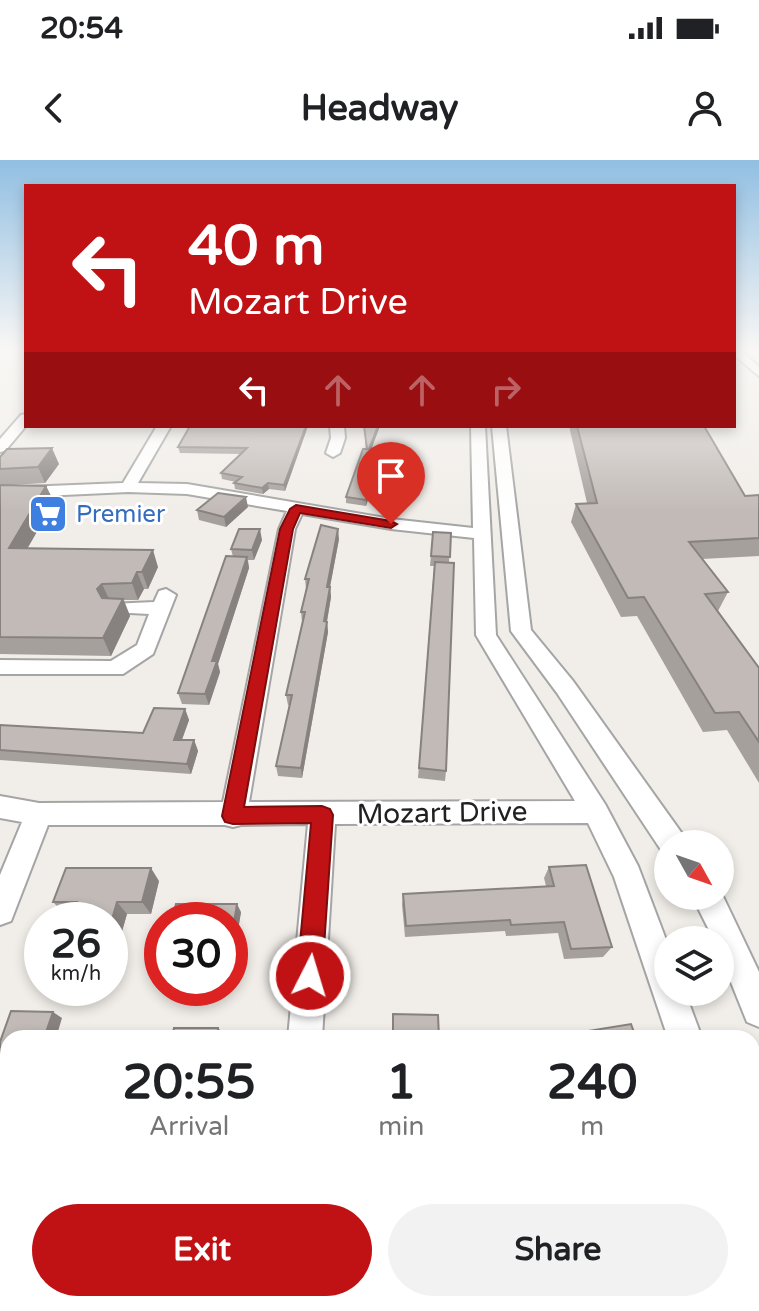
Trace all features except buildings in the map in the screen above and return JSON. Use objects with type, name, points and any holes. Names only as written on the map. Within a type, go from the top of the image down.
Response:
[{"type":"street","points":[[0,448],[24,420]]},
{"type":"street","points":[[128,487],[163,428]]},
{"type":"street","points":[[333,453],[338,438],[337,428]]},
{"type":"street","points":[[478,428],[486,635],[596,812],[628,875],[654,950]]},
{"type":"street","points":[[499,428],[521,631],[565,687],[663,830]]},
{"type":"street","points":[[0,493],[128,487],[187,489],[391,524],[482,534]]},
{"type":"street","points":[[233,816],[287,529],[296,509]]},
{"type":"street","points":[[0,667],[115,669],[146,649],[163,602],[117,608]]},
{"type":"street","name":"Mozart Drive","points":[[0,807],[39,814],[233,816],[596,812]]},
{"type":"street","points":[[0,911],[39,814]]},
{"type":"street","points":[[306,1030],[322,815]]},
{"type":"street","points":[[715,910],[759,1010]]},
{"type":"street","points":[[673,1006],[682,1030]]},
{"type":"place","name":"Premier","points":[[48,514]]},
{"type":"route","points":[[310,976],[322,815],[233,816],[287,529],[296,509],[391,524]]}]
